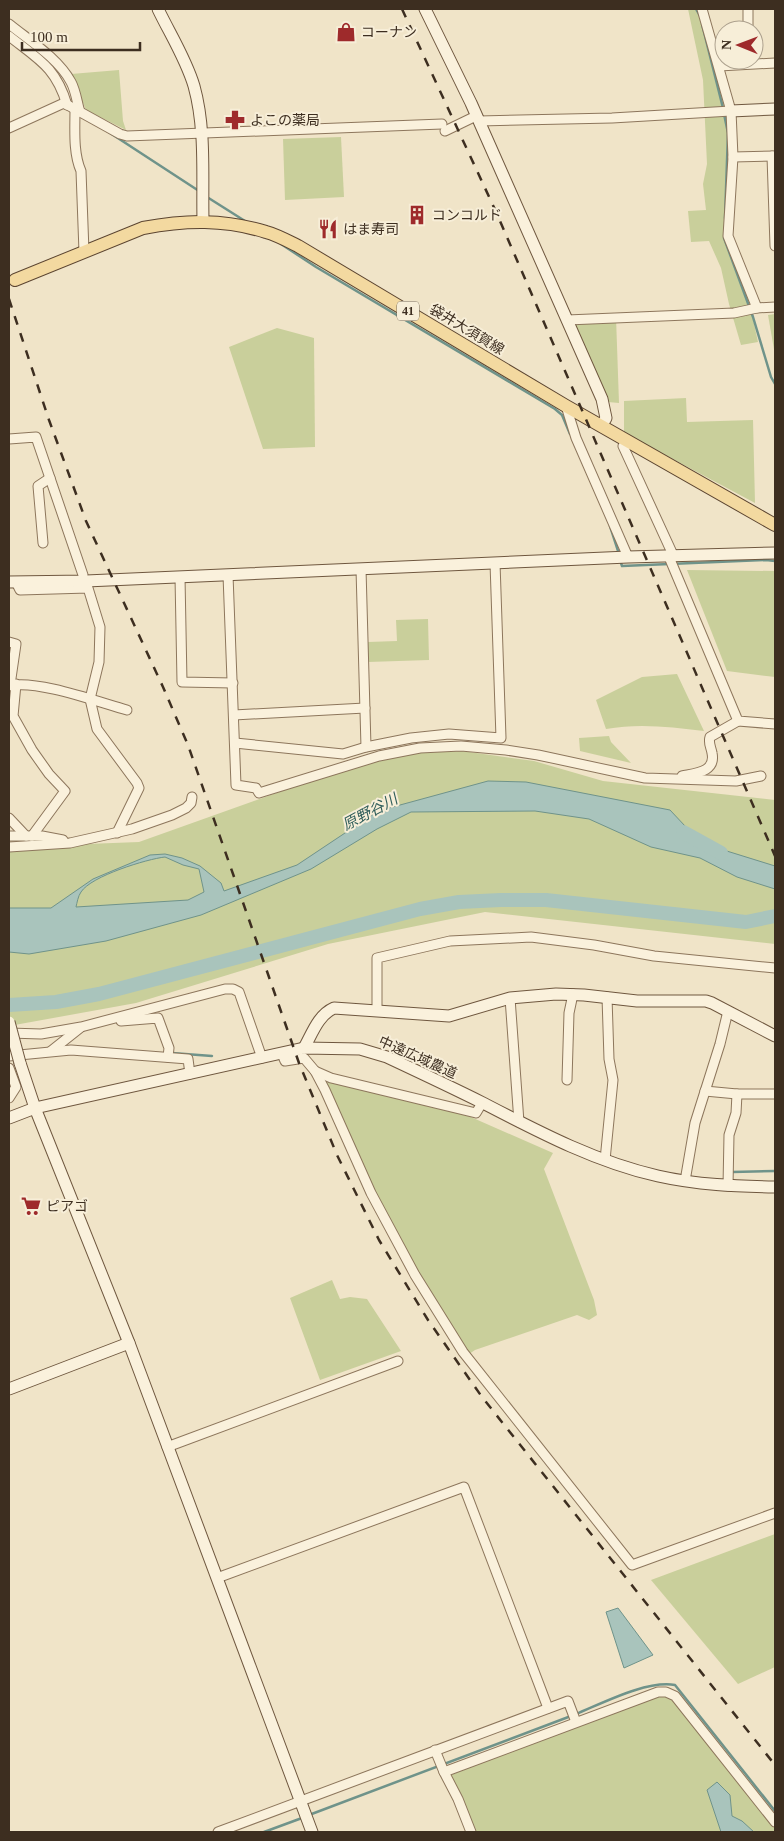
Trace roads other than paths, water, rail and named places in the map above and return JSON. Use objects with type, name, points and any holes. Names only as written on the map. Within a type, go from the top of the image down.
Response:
[{"type":"main road","name":"袋井大須賀線","points":[[16,280],[143,228],[174,222],[203,221],[234,224],[268,232],[298,246],[566,406],[775,525]]},
{"type":"street","points":[[158,9],[187,67],[199,109],[202,132],[203,221]]},
{"type":"street","points":[[426,9],[477,118],[602,399],[606,418],[602,425]]},
{"type":"street","points":[[702,9],[714,49]]},
{"type":"street","points":[[9,24],[49,56],[71,83],[78,111],[75,136],[78,164],[81,171],[84,252]]},
{"type":"street","points":[[9,36],[54,73],[62,87],[67,104]]},
{"type":"street","points":[[720,70],[731,111],[733,157],[728,236],[757,308]]},
{"type":"street","points":[[9,128],[64,103],[126,136],[202,132],[444,128],[477,118],[612,118],[775,109]]},
{"type":"street","points":[[733,157],[774,156],[775,246]]},
{"type":"street","points":[[566,320],[734,313],[757,308],[775,307]]},
{"type":"street","points":[[566,406],[576,438],[628,557]]},
{"type":"street","points":[[9,439],[36,436],[83,575]]},
{"type":"street","points":[[627,440],[624,446],[672,557],[738,721]]},
{"type":"street","points":[[43,543],[38,486],[50,478]]},
{"type":"street","points":[[12,582],[770,553],[775,548]]},
{"type":"street","points":[[235,743],[343,754],[366,747],[411,738],[449,734],[501,738],[495,563]]},
{"type":"street","points":[[361,569],[366,747]]},
{"type":"street","points":[[228,575],[236,785],[256,788],[258,793],[379,756],[420,748],[461,746],[506,750],[645,778],[736,781],[761,776]]},
{"type":"street","points":[[180,577],[182,682],[233,683]]},
{"type":"street","points":[[12,582],[20,590],[88,588],[100,627],[99,662],[90,699],[97,729],[139,788],[117,833]]},
{"type":"street","points":[[9,642],[16,644],[12,685],[12,716],[32,750],[49,774],[65,791],[29,836]]},
{"type":"street","points":[[12,685],[46,688],[127,710]]},
{"type":"street","points":[[234,715],[365,708]]},
{"type":"street","points":[[666,779],[709,768],[713,763],[710,737],[738,721],[775,724]]},
{"type":"street","points":[[9,847],[70,842],[117,833],[172,816],[186,808],[191,803],[192,797]]},
{"type":"street","points":[[9,818],[29,836]]},
{"type":"street","points":[[9,836],[58,838],[70,842]]},
{"type":"street","points":[[378,1010],[377,958],[450,941],[531,937],[594,944],[654,956],[775,968]]},
{"type":"street","points":[[9,1033],[40,1034],[81,1027],[232,989],[239,992],[262,1058]]},
{"type":"street","points":[[304,1048],[322,1017],[327,1012],[341,1008],[450,1016],[510,998],[573,994],[637,1001],[706,1001],[775,1036]]},
{"type":"street","points":[[567,1080],[569,1013],[573,994]]},
{"type":"street","points":[[605,1160],[613,1080],[609,1059],[607,997]]},
{"type":"street","points":[[510,998],[519,1122]]},
{"type":"street","points":[[685,1181],[695,1123],[720,1044],[728,1011]]},
{"type":"street","points":[[98,1023],[158,1018],[169,1048],[168,1057]]},
{"type":"street","points":[[9,1022],[16,1087],[9,1098]]},
{"type":"street","points":[[49,1052],[81,1027]]},
{"type":"street","name":"中遠広域農道","points":[[9,1118],[35,1108],[304,1048],[345,1048],[372,1052],[387,1057],[548,1136],[605,1160],[644,1172],[685,1181],[728,1186],[775,1186]]},
{"type":"street","points":[[9,1056],[70,1050],[168,1057],[188,1059],[190,1074]]},
{"type":"street","points":[[282,1054],[285,1061],[304,1058],[315,1070],[371,1193],[415,1275],[463,1352],[632,1565],[775,1513]]},
{"type":"street","points":[[14,1065],[35,1108],[129,1343],[310,1827]]},
{"type":"street","points":[[315,1070],[330,1078],[476,1112],[482,1102]]},
{"type":"street","points":[[705,1091],[737,1094],[775,1094]]},
{"type":"street","points":[[728,1186],[729,1134],[736,1113],[737,1094]]},
{"type":"street","points":[[9,1390],[129,1343]]},
{"type":"street","points":[[167,1447],[398,1361]]},
{"type":"street","points":[[217,1578],[464,1486],[548,1708]]},
{"type":"street","points":[[444,1772],[658,1692],[666,1692],[675,1696],[775,1822]]},
{"type":"street","points":[[218,1832],[301,1803],[435,1750],[568,1701],[576,1722]]},
{"type":"street","points":[[435,1750],[458,1799],[470,1832]]},
{"type":"water","points":[[488,781],[526,782],[670,810],[701,843],[775,866],[775,889],[737,877],[700,858],[651,847],[589,819],[535,811],[411,812],[377,829],[311,869],[201,915],[106,941],[29,954],[9,952],[9,908],[51,908],[93,879],[150,855],[165,854],[182,858],[200,866],[221,883],[224,891],[297,865],[378,811]],"holes":[[[165,857],[183,865],[199,869],[204,892],[188,900],[76,907],[80,894],[87,886],[107,874],[146,861]]]},
{"type":"water","points":[[618,1608],[653,1655],[624,1668],[606,1612]]},
{"type":"water","points":[[717,1782],[730,1795],[732,1816],[742,1821],[754,1832],[721,1832],[707,1790]]},
{"type":"waterway","points":[[696,9],[700,16]]},
{"type":"waterway","points":[[702,24],[723,108]]},
{"type":"waterway","points":[[724,114],[728,133],[725,218]]},
{"type":"waterway","points":[[107,131],[199,191]]},
{"type":"waterway","points":[[207,197],[245,221]]},
{"type":"waterway","points":[[724,238],[775,384]]},
{"type":"waterway","points":[[281,244],[316,267],[555,409],[562,415],[570,434]]},
{"type":"waterway","points":[[610,526],[619,554]]},
{"type":"waterway","points":[[620,560],[622,566],[775,561]]},
{"type":"waterway","name":"原野谷川","points":[[683,832],[721,853]]},
{"type":"waterway","name":"原野谷川","points":[[9,1005],[56,1002],[99,994],[420,909],[459,902],[546,900],[746,922],[775,916]]},
{"type":"waterway","points":[[172,1053],[212,1056]]},
{"type":"waterway","points":[[732,1172],[775,1171]]},
{"type":"waterway","points":[[576,1714],[638,1689],[664,1684],[675,1685],[775,1811]]},
{"type":"waterway","points":[[309,1815],[571,1716]]},
{"type":"waterway","points":[[264,1832],[302,1818]]},
{"type":"railway","points":[[402,9],[497,214],[775,856]]},
{"type":"railway","points":[[9,299],[49,420],[86,521],[188,745],[299,1063],[337,1155],[379,1240],[428,1320],[482,1397],[775,1765]]},
{"type":"place","name":"コーナン","points":[[346,32]]},
{"type":"place","name":"よこの薬局","points":[[235,120]]},
{"type":"place","name":"コンコルド","points":[[417,215]]},
{"type":"place","name":"はま寿司","points":[[328,229]]},
{"type":"place","name":"ピアゴ","points":[[31,1206]]}]
